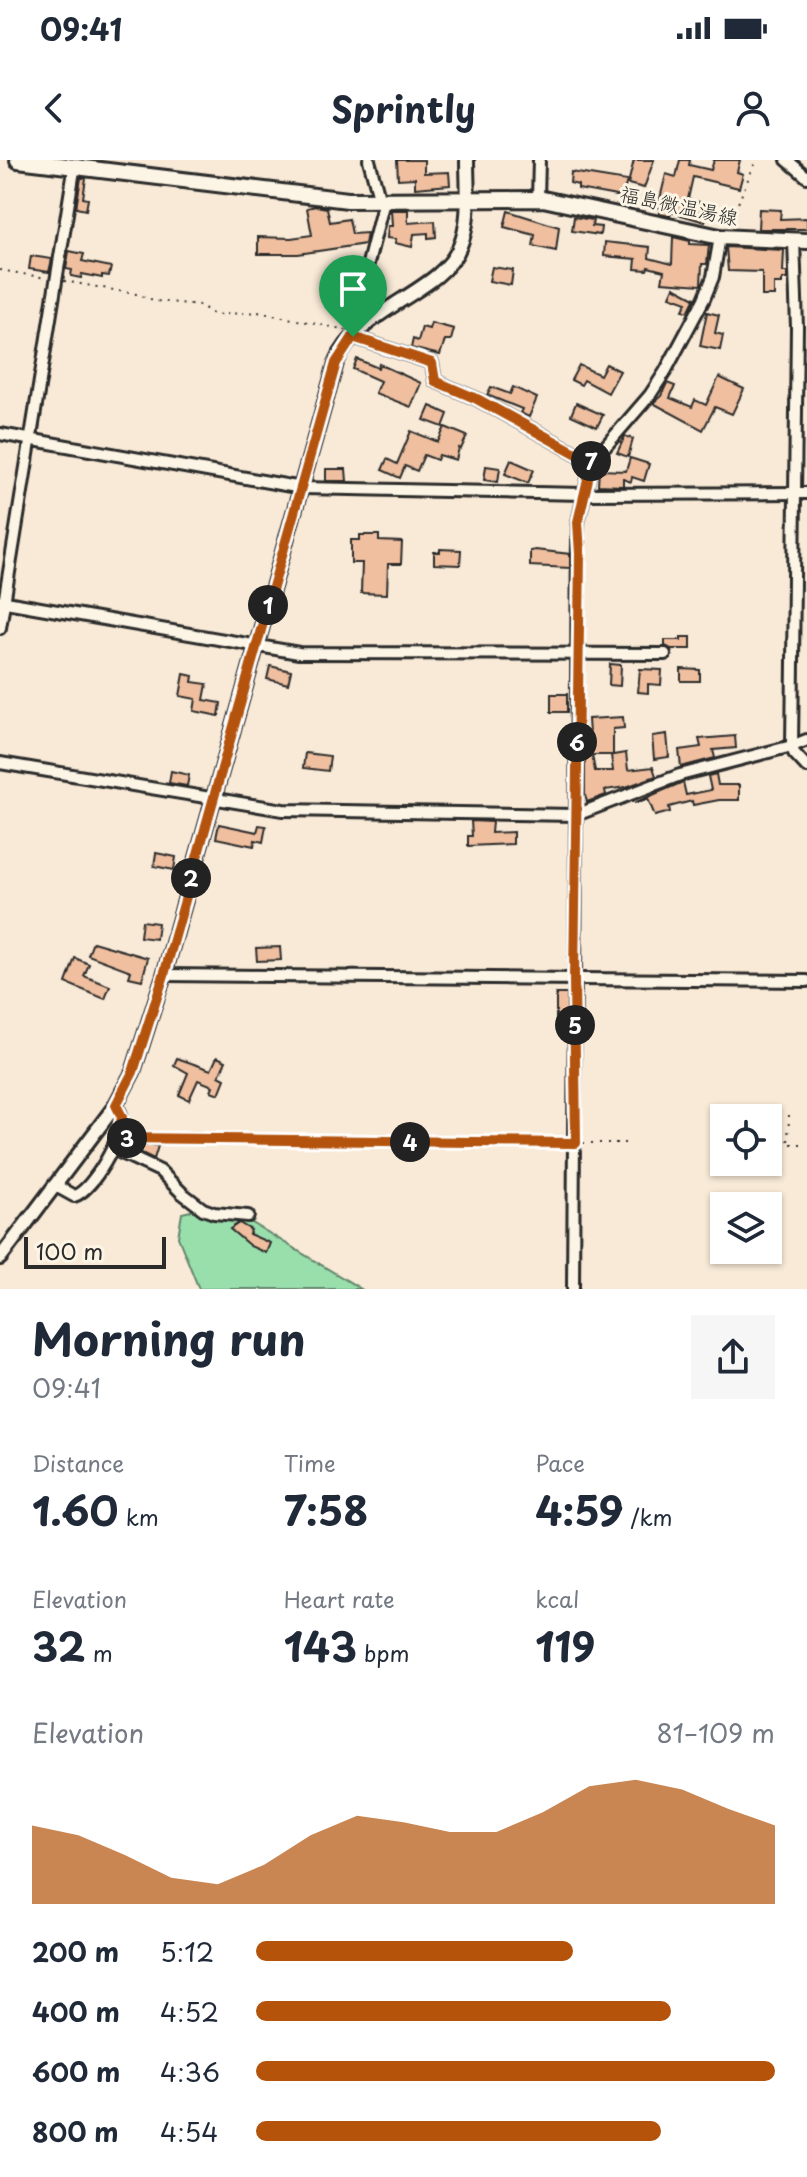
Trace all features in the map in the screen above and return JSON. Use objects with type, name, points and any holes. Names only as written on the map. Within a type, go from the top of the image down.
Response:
[{"type":"main road","name":"福島微温湯線","points":[[18,160],[80,163],[266,191],[382,201],[538,199],[722,238],[800,240]]},
{"type":"street","points":[[356,334],[353,322],[382,201],[369,160]]},
{"type":"street","points":[[0,1258],[116,1105],[133,1072],[164,975],[336,363],[356,334],[445,269],[462,243],[466,225],[467,160]]},
{"type":"street","points":[[538,199],[539,160]]},
{"type":"street","points":[[787,160],[807,177]]},
{"type":"street","points":[[0,628],[57,280],[80,163]]},
{"type":"street","points":[[573,1289],[578,526],[592,462],[650,395],[665,372],[704,299],[713,277],[722,238]]},
{"type":"street","points":[[800,240],[792,746],[807,767]]},
{"type":"street","points":[[356,334],[432,363],[435,381],[477,399],[592,462]]},
{"type":"street","points":[[0,434],[302,488],[584,494],[807,493]]},
{"type":"street","points":[[2,601],[299,653],[665,654]]},
{"type":"street","points":[[0,763],[283,810],[576,815],[680,775],[807,740]]},
{"type":"street","points":[[164,975],[807,981]]},
{"type":"street","points":[[52,1188],[71,1195],[80,1194],[116,1143],[122,1117],[116,1105]]},
{"type":"street","points":[[116,1143],[160,1171],[203,1209],[248,1216]]},
{"type":"path","points":[[722,238],[756,160]]},
{"type":"path","points":[[0,270],[136,294],[156,301],[200,305],[214,315],[258,312],[356,334]]},
{"type":"path","points":[[789,1115],[788,1144],[807,1144]]},
{"type":"path","points":[[116,1143],[629,1143]]},
{"type":"green space","points":[[199,1209],[244,1218],[361,1289],[199,1289],[178,1237],[182,1213]]},
{"type":"building","points":[[397,160],[424,160],[424,173],[449,172],[450,185],[415,188],[415,178],[398,179]]},
{"type":"building","points":[[634,160],[654,160],[644,188],[628,184]]},
{"type":"building","points":[[680,160],[690,160],[689,165],[711,170],[714,160],[740,160],[737,172],[743,174],[739,188],[693,177],[688,199],[710,205],[705,222],[671,212],[670,216],[659,214],[666,174],[676,177]]},
{"type":"building","points":[[571,172],[627,181],[622,197],[578,189],[578,185],[570,183]]},
{"type":"building","points":[[81,178],[86,178],[83,198],[88,199],[86,210],[76,208]]},
{"type":"building","points":[[307,208],[327,208],[330,222],[349,219],[352,234],[367,233],[365,244],[298,254],[258,254],[258,237],[312,235]]},
{"type":"building","points":[[759,209],[781,210],[780,219],[807,218],[807,229],[758,229]]},
{"type":"building","points":[[391,210],[408,210],[408,223],[435,221],[436,237],[428,238],[428,233],[414,234],[412,247],[395,243],[396,239],[387,238],[388,226],[392,226]]},
{"type":"building","points":[[508,211],[559,227],[556,251],[533,246],[535,235],[504,227]]},
{"type":"building","points":[[574,217],[593,220],[592,226],[601,227],[600,235],[572,231]]},
{"type":"building","points":[[673,237],[690,241],[690,244],[709,245],[707,264],[702,264],[701,285],[662,282],[664,271],[648,267],[647,270],[635,269],[636,259],[604,256],[605,242],[650,247],[649,258],[672,264]]},
{"type":"building","points":[[726,247],[784,250],[783,272],[787,272],[787,279],[782,279],[782,284],[774,284],[774,296],[762,296],[762,272],[728,271]]},
{"type":"building","points":[[69,251],[84,254],[82,261],[111,267],[109,276],[71,276],[72,270],[66,269]]},
{"type":"building","points":[[31,256],[52,259],[49,272],[29,269]]},
{"type":"building","points":[[492,267],[513,270],[511,285],[489,281]]},
{"type":"building","points":[[674,287],[695,298],[688,312],[683,310],[687,302],[670,296]]},
{"type":"building","points":[[707,312],[719,315],[715,333],[723,335],[720,350],[700,346]]},
{"type":"building","points":[[431,323],[454,329],[451,340],[445,340],[440,355],[411,348],[413,339],[418,341],[422,327],[429,329]]},
{"type":"building","points":[[357,359],[378,368],[379,364],[421,383],[411,407],[375,393],[380,381],[353,369]]},
{"type":"building","points":[[606,364],[620,371],[608,393],[584,380],[581,385],[571,380],[579,365],[600,375]]},
{"type":"building","points":[[719,377],[744,389],[732,414],[715,407],[703,430],[653,403],[661,396],[667,383],[675,386],[670,398],[692,407],[695,400],[706,405]]},
{"type":"building","points":[[491,387],[510,394],[513,387],[537,398],[529,417],[520,413],[522,409],[487,395]]},
{"type":"building","points":[[576,403],[603,415],[597,427],[571,415]]},
{"type":"building","points":[[430,406],[448,414],[443,427],[424,420]]},
{"type":"building","points":[[445,427],[467,436],[456,460],[439,455],[437,460],[424,455],[417,471],[405,466],[400,478],[382,470],[387,459],[397,464],[411,431],[438,442]]},
{"type":"building","points":[[625,436],[633,439],[628,457],[617,453]]},
{"type":"building","points":[[630,458],[649,464],[644,481],[632,477],[631,482],[623,479],[623,486],[598,485],[599,470],[626,471]]},
{"type":"building","points":[[511,460],[534,470],[528,483],[505,474]]},
{"type":"building","points":[[486,466],[500,468],[498,482],[484,480]]},
{"type":"building","points":[[326,469],[346,469],[347,481],[326,481]]},
{"type":"building","points":[[360,535],[379,535],[379,541],[402,542],[401,564],[388,564],[387,594],[361,593],[362,563],[351,563],[351,540],[360,540]]},
{"type":"building","points":[[440,549],[461,550],[460,565],[434,564],[434,552],[440,552]]},
{"type":"building","points":[[530,551],[570,554],[570,568],[530,566]]},
{"type":"building","points":[[681,637],[691,637],[691,649],[665,646],[665,640],[681,640]]},
{"type":"building","points":[[610,664],[621,665],[620,686],[609,685]]},
{"type":"building","points":[[270,666],[291,671],[288,684],[267,679]]},
{"type":"building","points":[[640,669],[662,670],[661,685],[648,684],[648,693],[638,692]]},
{"type":"building","points":[[681,669],[700,670],[700,681],[681,681]]},
{"type":"building","points":[[184,674],[193,676],[192,682],[207,684],[204,700],[221,703],[219,716],[194,711],[196,699],[180,696]]},
{"type":"building","points":[[551,694],[567,694],[567,712],[551,712]]},
{"type":"building","points":[[623,717],[624,728],[613,729],[613,755],[626,753],[628,770],[653,767],[656,776],[626,787],[605,790],[606,795],[587,802],[585,734],[589,734],[588,719]],"holes":[[[592,755],[611,755],[613,771],[595,771]]]},
{"type":"building","points":[[667,734],[669,757],[654,759],[652,736]]},
{"type":"building","points":[[735,736],[736,748],[713,750],[715,758],[681,767],[679,750],[701,747],[699,739]]},
{"type":"building","points":[[305,753],[330,756],[328,771],[303,768]]},
{"type":"building","points":[[171,771],[189,775],[187,786],[169,783]]},
{"type":"building","points":[[716,774],[718,785],[739,785],[739,800],[693,805],[692,801],[669,807],[670,812],[655,816],[648,799],[634,803],[683,782],[686,795],[711,790],[708,776]]},
{"type":"building","points":[[471,821],[492,822],[491,833],[513,832],[513,844],[468,846],[468,836],[472,836]]},
{"type":"building","points":[[219,824],[257,832],[259,825],[266,826],[263,842],[255,840],[254,846],[216,838]]},
{"type":"building","points":[[156,853],[176,857],[174,870],[154,866]]},
{"type":"building","points":[[142,921],[158,923],[156,939],[140,937]]},
{"type":"building","points":[[93,942],[148,958],[142,980],[129,977],[131,971],[88,955]]},
{"type":"building","points":[[280,947],[281,960],[257,961],[256,948]]},
{"type":"building","points":[[75,958],[89,964],[84,976],[110,986],[105,999],[66,983]]},
{"type":"building","points":[[556,994],[567,994],[567,1018],[556,1018]]},
{"type":"building","points":[[217,1057],[226,1061],[219,1076],[225,1079],[219,1094],[211,1091],[213,1086],[198,1080],[189,1100],[179,1095],[188,1073],[174,1065],[177,1058],[211,1070]]},
{"type":"building","points":[[133,1141],[158,1146],[154,1159],[131,1148]]},
{"type":"building","points":[[239,1223],[251,1230],[249,1234],[270,1243],[266,1253],[250,1246],[230,1229]]},
{"type":"route","points":[[353,337],[432,363],[435,381],[477,399],[592,462],[578,526],[574,978],[576,1143],[118,1138],[122,1117],[116,1105],[133,1072],[164,975],[336,363],[353,337]]}]
